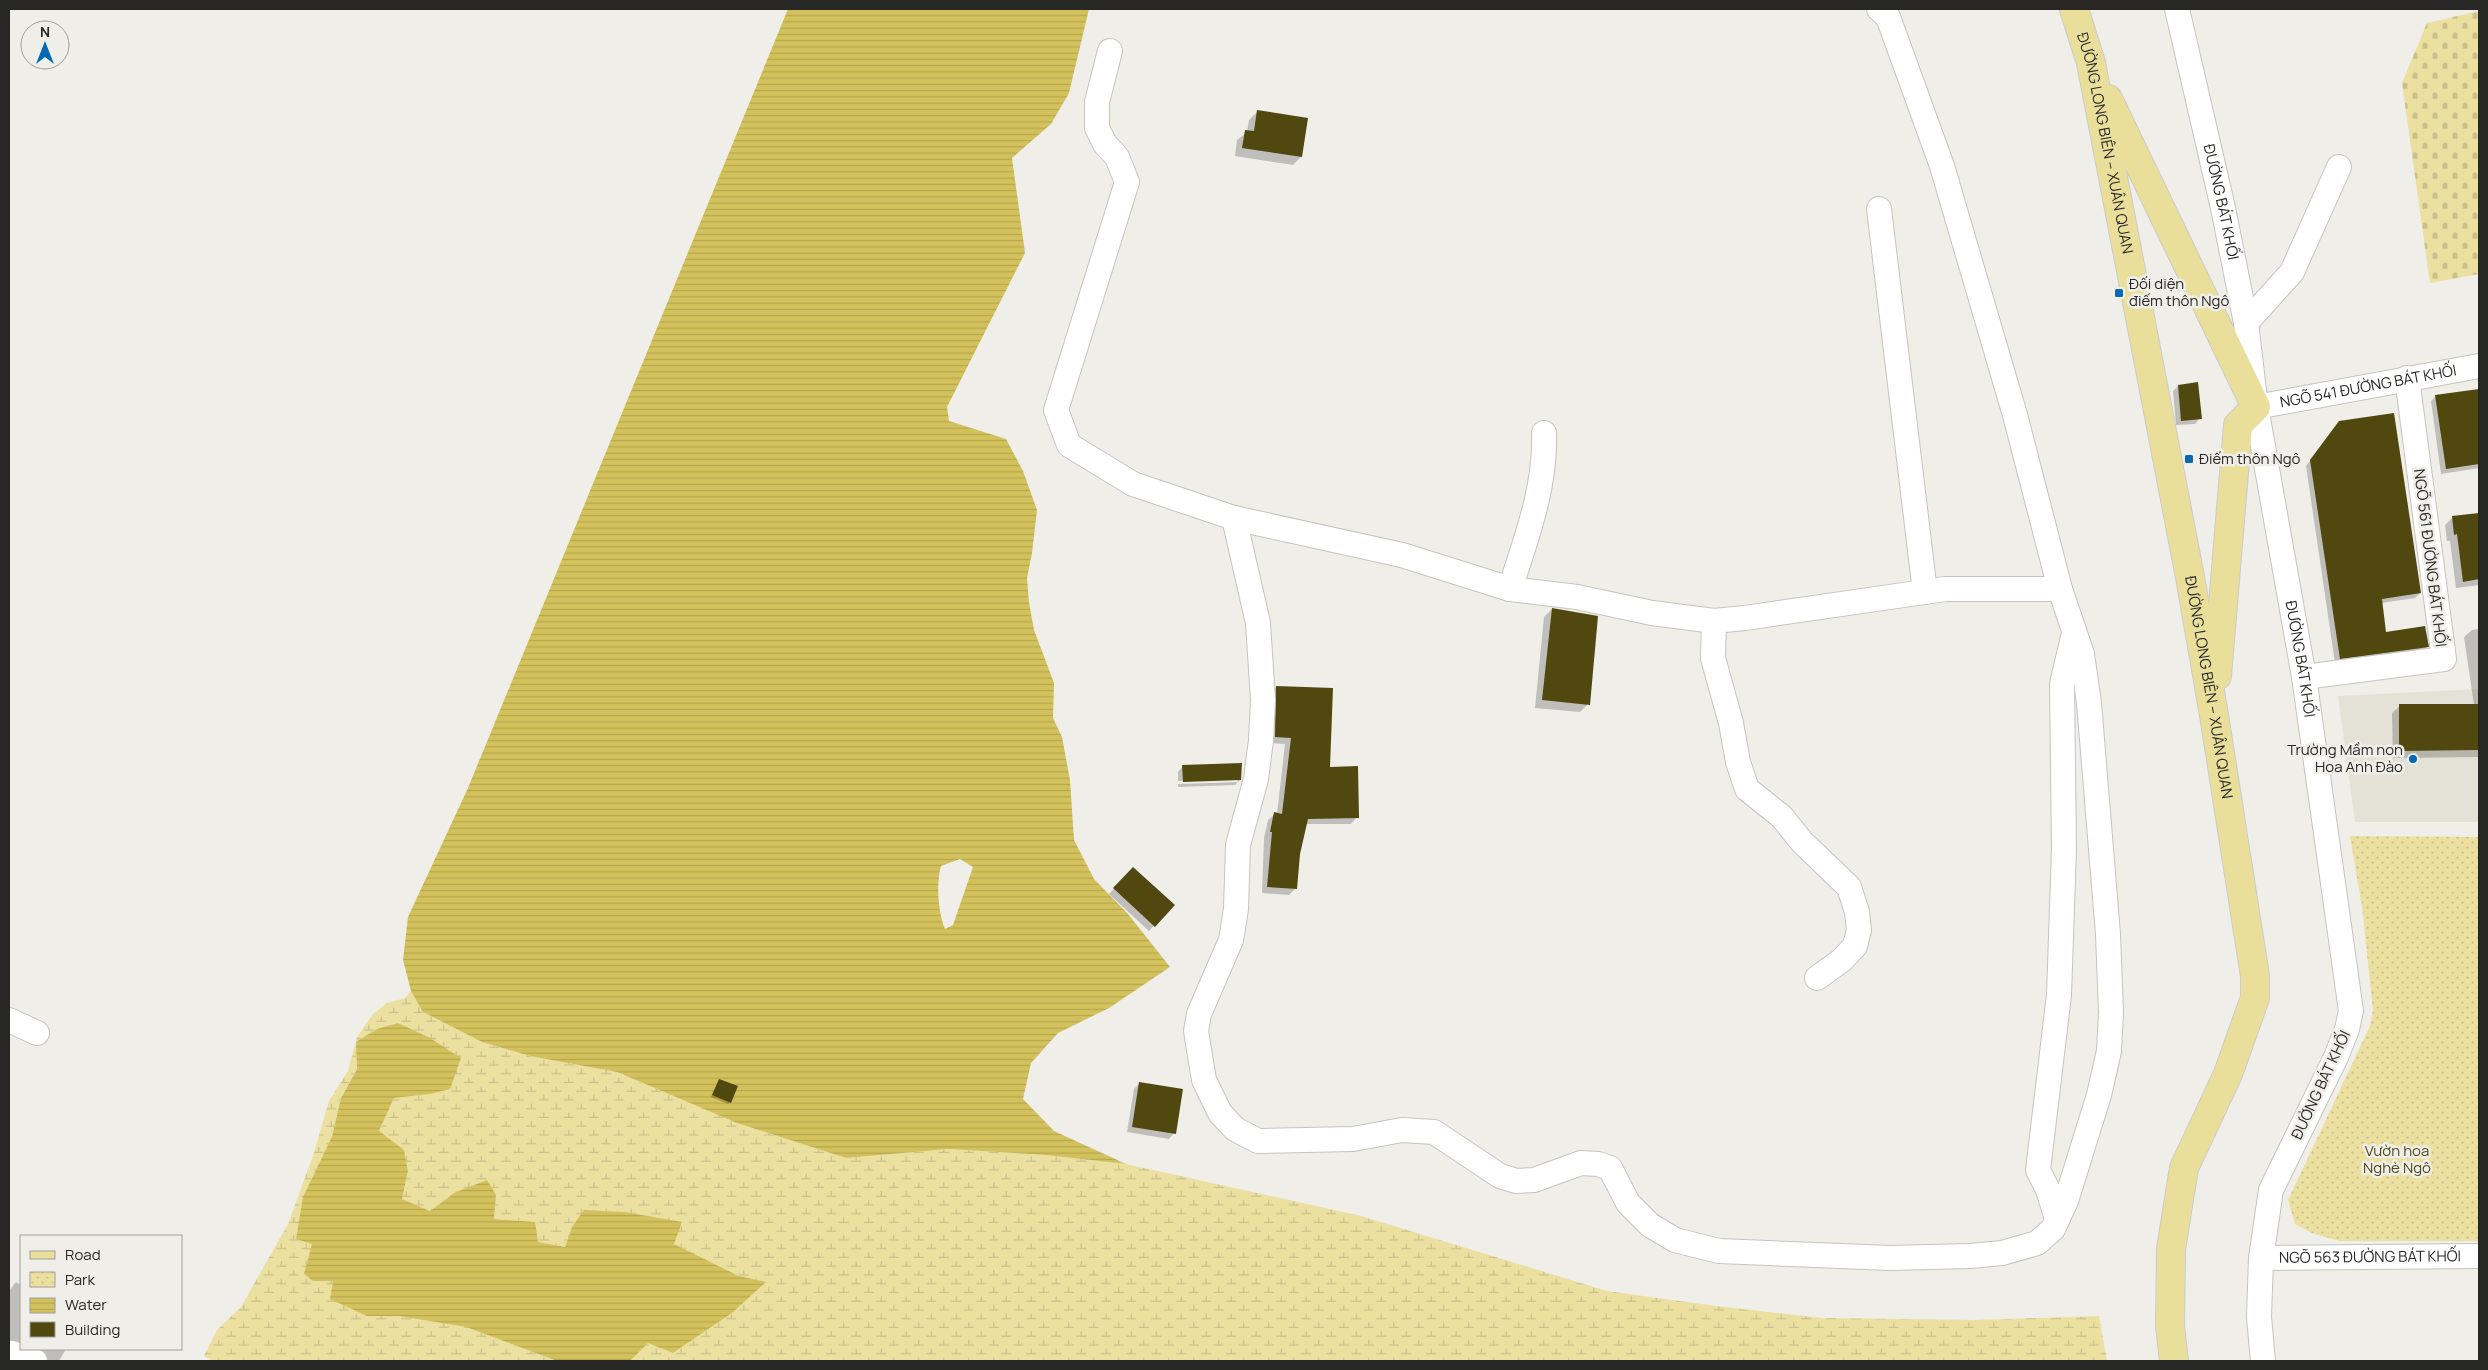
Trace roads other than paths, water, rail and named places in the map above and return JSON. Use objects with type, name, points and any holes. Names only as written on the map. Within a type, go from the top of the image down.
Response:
[{"type":"main road","name":"ĐƯỜNG LONG BIÊN – XUÂN QUAN","points":[[2074,9],[2091,63],[2190,577],[2255,976],[2255,998],[2228,1074],[2184,1168],[2170,1249],[2170,1326],[2174,1361]]},
{"type":"main road","points":[[2091,63],[2256,407],[2238,425],[2214,715]]},
{"type":"street","points":[[1234,518],[1258,623],[1263,700],[1261,740],[1256,779],[1238,845],[1236,909],[1231,940],[1199,1014],[1196,1031],[1204,1080],[1220,1112],[1235,1129],[1258,1141],[1353,1139],[1402,1130],[1434,1132],[1500,1176],[1516,1181],[1534,1180],[1581,1163],[1598,1164],[1610,1168],[1628,1203],[1650,1225],[1675,1240],[1719,1251],[1863,1258],[1970,1256],[2002,1253],[2037,1243],[2053,1228],[2066,1201],[2098,1095],[2109,1051],[2111,1012],[2108,934],[2089,702],[2082,654],[2075,628],[2060,589],[2014,415],[1942,166],[1888,17],[1878,9]]},
{"type":"street","name":"ĐƯỜNG BÁT KHỐI","points":[[2177,9],[2223,208],[2246,323],[2256,407],[2304,677],[2351,1011],[2347,1030],[2336,1057],[2271,1190],[2261,1258],[2259,1317],[2263,1361]]},
{"type":"street","points":[[1110,51],[1097,102],[1097,128],[1105,144],[1118,157],[1126,182],[1056,410],[1069,446],[1133,484],[1234,518],[1402,555],[1510,589],[1577,597],[1652,613],[1714,620],[1745,618],[1945,589],[2060,589]]},
{"type":"street","points":[[2246,323],[2292,272],[2339,167]]},
{"type":"street","points":[[1879,210],[1925,592]]},
{"type":"street","name":"NGÕ 541 ĐƯỜNG BÁT KHỐI","points":[[2256,407],[2479,366]]},
{"type":"street","name":"NGÕ 561 ĐƯỜNG BÁT KHỐI","points":[[2304,677],[2444,659],[2407,378]]},
{"type":"street","points":[[1510,589],[1530,528],[1542,477],[1544,433]]},
{"type":"street","points":[[1714,620],[1713,658],[1731,723],[1738,762],[1747,789],[1782,817],[1802,842],[1849,887],[1857,912],[1859,930],[1855,946],[1842,960],[1817,978]]},
{"type":"street","points":[[2057,1219],[2048,1190],[2038,1170],[2058,995],[2064,849],[2062,684],[2075,628]]},
{"type":"street","points":[[9,1020],[37,1033]]},
{"type":"street","name":"NGÕ 563 ĐƯỜNG BÁT KHỐI","points":[[2261,1258],[2479,1256]]},
{"type":"street","points":[[9,1360],[12,1353],[35,1361]]},
{"type":"water","points":[[788,9],[1089,9],[1069,93],[1051,124],[1012,158],[1025,253],[947,407],[949,421],[1006,439],[1023,471],[1037,510],[1027,578],[1029,602],[1034,630],[1054,683],[1053,718],[1062,737],[1070,780],[1074,840],[1094,879],[1128,914],[1170,967],[1109,1008],[1058,1033],[1031,1063],[1023,1099],[1054,1131],[1126,1164],[1046,1155],[949,1149],[846,1158],[737,1123],[617,1072],[530,1056],[482,1042],[423,1012],[411,991],[403,960],[408,917],[468,788]],"holes":[[[960,859],[973,867],[953,925],[945,929],[938,898],[941,866]]]},
{"type":"water","points":[[398,1023],[430,1038],[461,1058],[450,1089],[430,1094],[394,1098],[379,1131],[404,1150],[408,1171],[402,1199],[430,1211],[454,1193],[487,1180],[496,1195],[494,1219],[535,1222],[538,1242],[565,1247],[572,1227],[584,1210],[624,1212],[682,1222],[674,1244],[739,1276],[766,1282],[732,1313],[673,1353],[648,1343],[630,1361],[557,1361],[466,1327],[399,1316],[367,1316],[330,1299],[333,1281],[313,1281],[304,1274],[312,1244],[296,1239],[303,1197],[332,1137],[341,1098],[357,1069],[356,1042],[377,1029]]},
{"type":"place","name":"Đối diện điếm thôn Ngô","points":[[2119,293]]},
{"type":"place","name":"Điếm thôn Ngô","points":[[2189,459]]},
{"type":"place","name":"Trường Mầm non Hoa Anh Đào","points":[[2413,759]]},
{"type":"park label","name":"Vườn hoa Nghè Ngô","points":[[2397,1160]]}]
